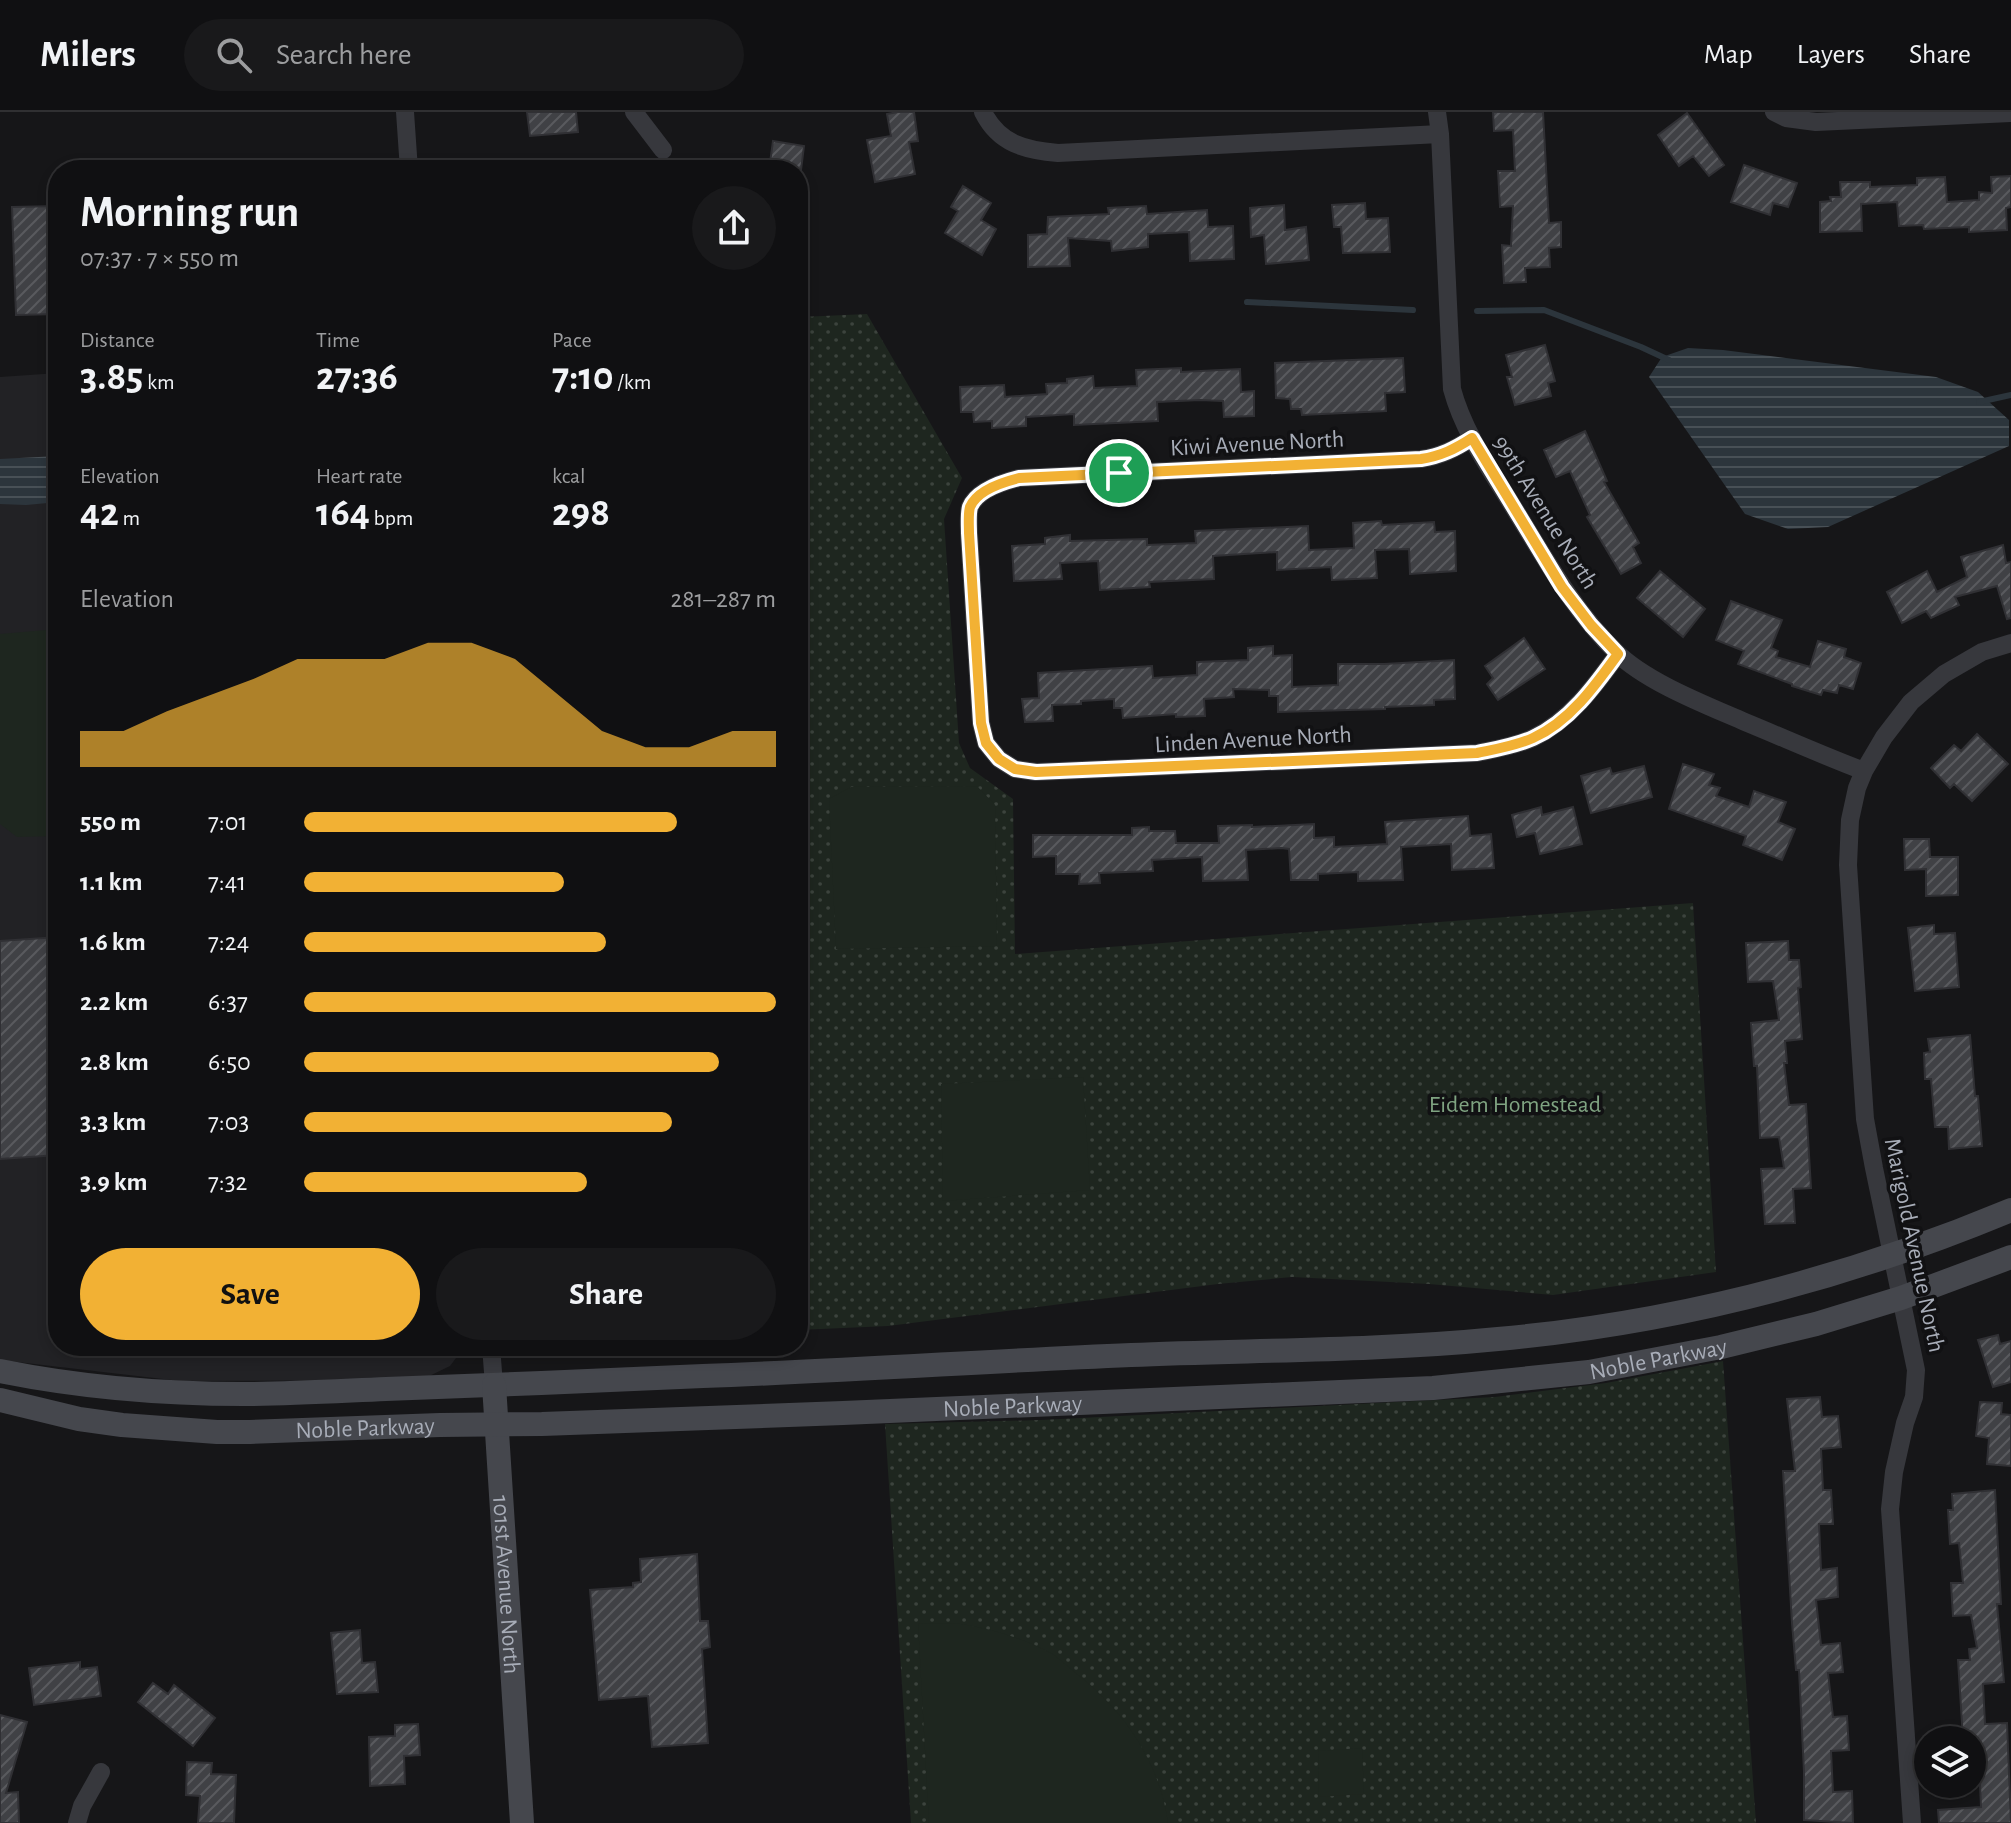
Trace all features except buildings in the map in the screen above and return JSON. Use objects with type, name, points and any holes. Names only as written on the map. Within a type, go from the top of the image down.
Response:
[{"type":"main road","name":"Noble Parkway","points":[[0,1371],[132,1389],[226,1394],[297,1393],[748,1375],[1130,1355],[1402,1346],[1499,1339],[1608,1326],[1750,1297],[1892,1255],[2011,1210]]},
{"type":"main road","name":"Noble Parkway","points":[[0,1400],[79,1419],[217,1432],[843,1413],[1433,1388],[1589,1372],[1708,1350],[1816,1324],[1901,1298],[2011,1257]]},
{"type":"main road","name":"101st Avenue North","points":[[494,1385],[522,1823]]},
{"type":"street","points":[[405,112],[408,160]]},
{"type":"street","points":[[634,112],[663,150]]},
{"type":"street","points":[[983,112],[991,128],[1009,141],[1033,151],[1058,153],[1440,134]]},
{"type":"street","name":"99th Avenue North","points":[[1437,112],[1452,389],[1472,438],[1562,587],[1618,654],[1644,673],[1694,700],[1864,771]]},
{"type":"street","points":[[1774,112],[1786,118],[1816,122],[2011,113]]},
{"type":"street","name":"Kiwi Avenue North","points":[[975,620],[970,507],[998,483],[1019,478],[1421,459],[1450,452],[1472,438]]},
{"type":"street","name":"Linden Avenue North","points":[[975,620],[981,723],[986,743],[999,759],[1015,769],[1036,772],[1477,753],[1505,748],[1532,739],[1556,724],[1578,704],[1618,654]]},
{"type":"street","points":[[1864,771],[1884,737],[1911,702],[1944,674],[1982,652],[2011,643]]},
{"type":"street","name":"Marigold Avenue North","points":[[1864,771],[1850,820],[1848,865],[1865,1119],[1916,1370],[1914,1397],[1894,1472],[1890,1509],[1912,1823]]},
{"type":"street","name":"101st Avenue North","points":[[492,1356],[494,1385]]},
{"type":"street","points":[[77,1823],[82,1806],[101,1772]]},
{"type":"shaded area","points":[[1688,348],[1936,377],[1978,392],[2009,420],[2009,446],[1828,527],[1788,529],[1745,514],[1649,377],[1662,357]]},
{"type":"shaded area","points":[[48,374],[48,1356],[458,1356],[450,1366],[421,1380],[180,1381],[0,1360],[0,377]]},
{"type":"shaded area","points":[[48,457],[48,503],[0,504],[0,459]]},
{"type":"green space","name":"Eidem Homestead","points":[[867,314],[962,478],[944,519],[959,743],[970,768],[1013,799],[1015,954],[1693,903],[1716,1272],[1553,1295],[1429,1284],[1292,1277],[888,1326],[808,1330],[808,317]]},
{"type":"green space","points":[[48,630],[48,836],[17,837],[0,824],[0,634]]},
{"type":"green space","points":[[977,786],[995,805],[997,946],[836,949],[829,799],[851,787]]},
{"type":"green space","points":[[1083,1077],[1090,1190],[943,1201],[941,1084]]},
{"type":"green space","points":[[1723,1361],[1756,1823],[911,1823],[885,1424],[1041,1420],[1495,1397],[1606,1383]]},
{"type":"green space","points":[[918,1623],[961,1624],[989,1630],[1012,1636],[1054,1655],[1111,1705],[1138,1740],[1157,1780],[1168,1823],[929,1823]]},
{"type":"green space","points":[[1362,1748],[1364,1794],[1319,1797],[1318,1751]]},
{"type":"waterway","points":[[1247,302],[1413,310]]},
{"type":"waterway","points":[[1477,311],[1544,310],[1669,360]]},
{"type":"waterway","points":[[1979,402],[2011,395]]},
{"type":"route","points":[[1472,438],[1562,587],[1618,654],[1578,704],[1556,724],[1532,739],[1505,748],[1477,753],[1036,772],[1015,769],[999,759],[986,743],[981,723],[970,507],[998,483],[1019,478],[1119,473],[1421,459],[1450,452],[1472,438]]}]
